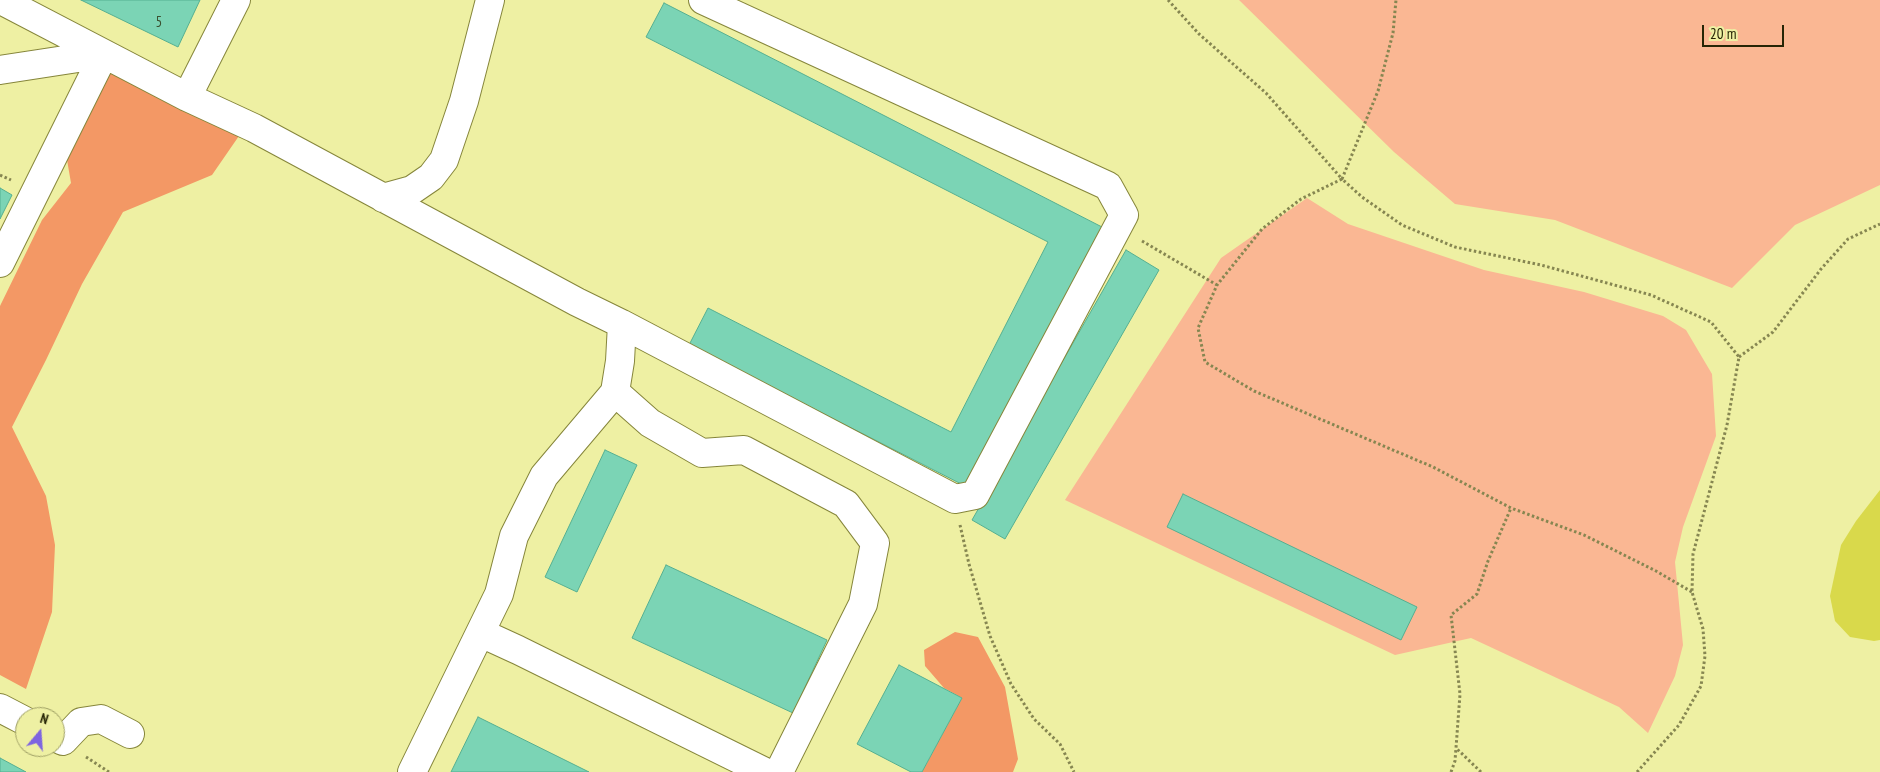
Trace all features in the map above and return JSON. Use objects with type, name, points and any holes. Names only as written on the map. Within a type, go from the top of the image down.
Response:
[{"type":"street","points":[[1,0],[187,97],[254,128],[577,302],[955,499],[975,496],[1124,215],[1108,186],[704,0]]},
{"type":"street","points":[[187,97],[236,0]]},
{"type":"street","points":[[383,198],[412,190],[431,177],[444,160],[464,101],[490,0]]},
{"type":"street","points":[[0,70],[104,54]]},
{"type":"street","points":[[0,263],[104,54]]},
{"type":"street","points":[[412,772],[499,594],[514,536],[544,476],[615,392],[620,361],[622,324]]},
{"type":"street","points":[[615,392],[650,423],[702,453],[744,450],[846,504],[875,542],[863,604],[779,772]]},
{"type":"street","points":[[481,633],[765,772]]},
{"type":"street","points":[[0,708],[15,716]]},
{"type":"street","points":[[65,739],[81,722],[101,719],[130,734]]},
{"type":"path","points":[[1168,0],[1199,34],[1266,92],[1342,179],[1362,198],[1402,226],[1455,247],[1541,265],[1651,295],[1711,322],[1739,356]]},
{"type":"path","points":[[1396,0],[1393,33],[1378,91],[1342,179],[1301,199],[1262,229],[1217,285],[1198,328],[1205,362],[1254,391],[1433,468],[1511,508],[1584,535],[1656,571],[1692,592]]},
{"type":"path","points":[[1637,772],[1679,725],[1701,686],[1705,656],[1703,629],[1692,592],[1693,554],[1727,425],[1739,356],[1773,332],[1821,270],[1848,240],[1880,224]]},
{"type":"path","points":[[1118,227],[1217,285]]},
{"type":"path","points":[[955,499],[969,564],[990,636],[1011,684],[1034,719],[1060,744],[1074,772]]},
{"type":"path","points":[[1451,772],[1455,761],[1460,694],[1450,615],[1477,594],[1488,561],[1511,508]]},
{"type":"path","points":[[1456,748],[1481,772]]},
{"type":"shaded area","points":[[1239,0],[1880,0],[1880,185],[1795,225],[1732,288],[1555,220],[1455,204],[1394,152]]},
{"type":"shaded area","points":[[108,71],[241,133],[212,175],[123,212],[82,284],[12,427],[46,496],[55,545],[52,612],[26,689],[0,675],[0,306],[42,220],[71,183],[66,154]]},
{"type":"shaded area","points":[[1307,198],[1348,224],[1484,270],[1584,292],[1663,316],[1686,330],[1712,374],[1716,436],[1683,527],[1675,562],[1683,645],[1675,676],[1648,733],[1619,707],[1471,638],[1395,655],[1065,500],[1221,258]]},
{"type":"shaded area","points":[[1880,490],[1880,640],[1874,641],[1850,637],[1835,621],[1830,596],[1841,545],[1856,521]]},
{"type":"shaded area","points":[[955,632],[978,637],[1005,687],[1018,759],[1013,772],[922,772],[962,698],[944,688],[925,666],[924,650]]},
{"type":"building","points":[[81,0],[200,0],[178,47]]},
{"type":"building","points":[[664,3],[1102,227],[969,488],[689,345],[708,308],[951,432],[1048,242],[646,37]]},
{"type":"building","points":[[0,188],[12,195],[0,219]]},
{"type":"building","points":[[1126,250],[1159,270],[1005,539],[972,520]]},
{"type":"building","points":[[605,450],[637,465],[577,592],[545,577]]},
{"type":"building","points":[[1183,494],[1417,607],[1401,640],[1167,527]]},
{"type":"building","points":[[666,565],[827,640],[793,713],[632,638]]},
{"type":"building","points":[[899,665],[962,698],[922,772],[911,772],[857,744]]},
{"type":"building","points":[[478,717],[589,772],[451,772]]},
{"type":"building","points":[[0,758],[26,772],[0,772]]}]
